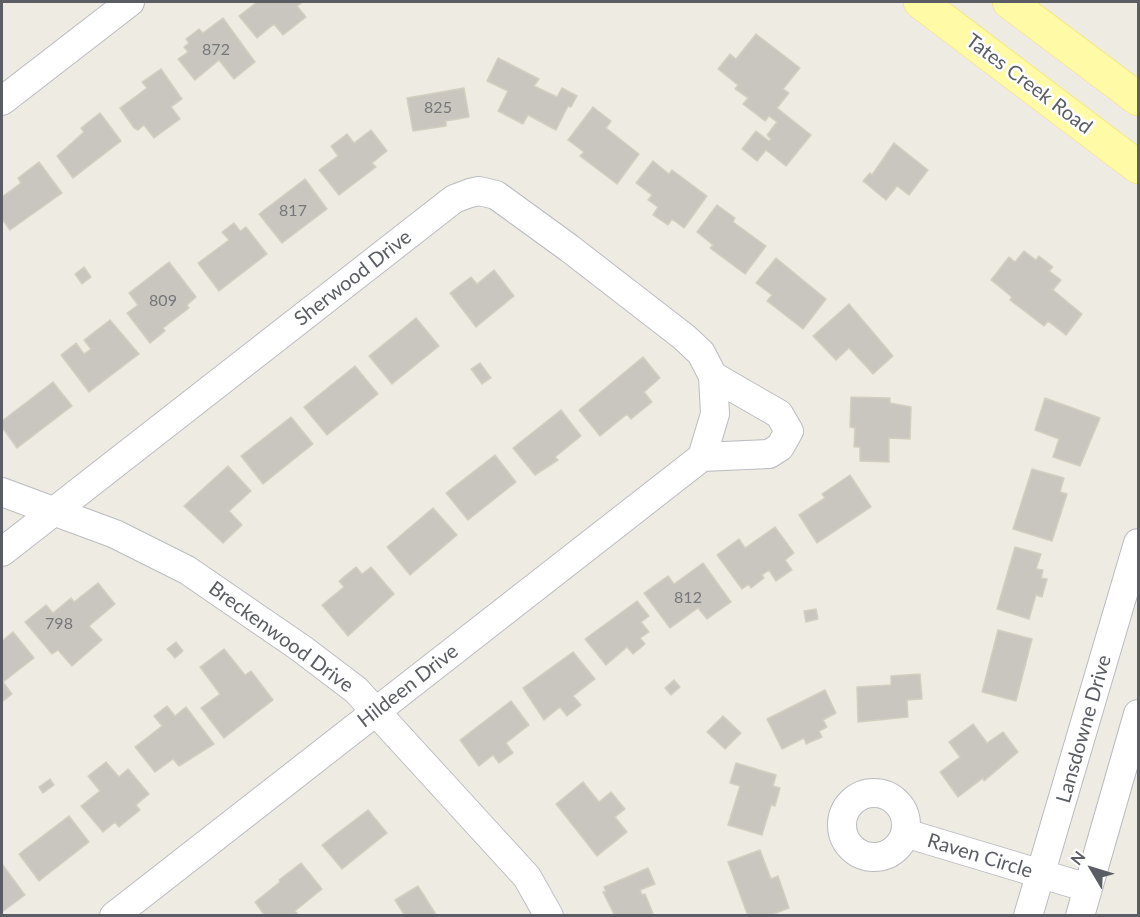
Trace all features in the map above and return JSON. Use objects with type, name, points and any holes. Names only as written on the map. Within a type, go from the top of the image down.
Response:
[{"type":"main road","points":[[1009,2],[1138,99]]},
{"type":"main road","name":"Tates Creek Road","points":[[940,7],[1138,167]]},
{"type":"street","points":[[2,101],[130,2]]},
{"type":"street","name":"Sherwood Drive","points":[[2,552],[454,199],[478,191],[496,195],[569,248],[684,337],[701,353],[711,371]]},
{"type":"street","points":[[711,371],[779,414],[789,431],[780,447],[769,454],[702,457],[715,414],[711,371]]},
{"type":"street","name":"Hildeen Drive","points":[[114,915],[702,457]]},
{"type":"street","name":"Breckenwood Drive","points":[[2,492],[133,542],[187,570],[356,690],[377,710],[527,877],[549,915]]},
{"type":"street","name":"Lansdowne Drive","points":[[1028,915],[1138,543]]},
{"type":"street","points":[[1080,915],[1138,714]]},
{"type":"street","name":"Raven Circle","points":[[905,833],[1088,888]]},
{"type":"building","points":[[257,2],[303,2],[297,6],[306,17],[283,35],[274,24],[257,38],[239,16]]},
{"type":"building","points":[[223,18],[255,62],[234,79],[219,60],[195,80],[178,59],[188,52],[184,47],[189,43],[186,39],[199,29],[203,33]]},
{"type":"building","points":[[756,34],[800,68],[783,89],[789,93],[777,108],[811,135],[786,166],[766,150],[757,161],[742,149],[756,131],[769,141],[771,139],[767,135],[777,122],[769,116],[765,121],[743,104],[748,98],[735,89],[738,85],[718,69],[730,54],[736,59]]},
{"type":"building","points":[[498,58],[539,79],[534,86],[557,97],[562,88],[577,96],[571,107],[568,106],[556,130],[528,115],[523,124],[498,111],[508,91],[487,81]]},
{"type":"building","points":[[161,69],[182,99],[171,107],[180,119],[154,138],[144,125],[138,130],[134,128],[120,108],[147,88],[142,82]]},
{"type":"building","points":[[464,88],[469,117],[446,121],[446,126],[413,131],[407,98]]},
{"type":"building","points":[[593,107],[611,121],[606,128],[639,154],[617,184],[580,156],[584,152],[568,140]]},
{"type":"building","points":[[100,113],[121,141],[73,178],[57,156],[84,132],[81,128]]},
{"type":"building","points":[[371,130],[387,151],[372,163],[376,167],[339,195],[319,170],[338,156],[331,146],[347,134],[354,143]]},
{"type":"building","points":[[894,143],[928,170],[909,195],[897,186],[886,200],[863,181],[870,173],[872,175]]},
{"type":"building","points":[[653,161],[669,174],[672,170],[707,196],[684,228],[672,219],[668,225],[653,215],[658,207],[648,200],[652,195],[636,183]]},
{"type":"building","points":[[39,162],[62,193],[10,230],[2,219],[2,197],[21,183],[18,178]]},
{"type":"building","points":[[305,179],[327,209],[282,243],[259,214]]},
{"type":"building","points":[[717,205],[735,218],[733,222],[766,246],[745,274],[710,248],[713,245],[697,232]]},
{"type":"building","points":[[234,223],[240,231],[246,227],[267,254],[219,291],[198,263],[229,240],[222,232]]},
{"type":"building","points":[[1024,251],[1036,260],[1039,256],[1053,267],[1049,271],[1061,280],[1053,290],[1082,314],[1066,335],[1048,321],[1044,326],[1010,300],[1012,297],[991,280],[1009,257],[1015,262]]},
{"type":"building","points":[[776,258],[826,299],[803,329],[767,301],[772,295],[756,283]]},
{"type":"building","points":[[169,262],[196,297],[187,305],[189,308],[163,328],[165,331],[150,343],[127,313],[138,305],[129,293]]},
{"type":"building","points":[[84,267],[91,277],[82,284],[75,274]]},
{"type":"building","points":[[494,270],[514,296],[476,327],[450,293],[471,277],[477,284]]},
{"type":"building","points":[[849,304],[893,356],[873,374],[849,348],[836,360],[813,336]]},
{"type":"building","points":[[416,318],[439,346],[392,384],[369,356]]},
{"type":"building","points":[[110,320],[139,354],[89,392],[61,355],[76,343],[84,354],[91,349],[84,340]]},
{"type":"building","points":[[643,357],[660,378],[644,392],[652,402],[631,419],[627,414],[600,436],[579,410]]},
{"type":"building","points":[[480,363],[491,378],[482,384],[471,369]]},
{"type":"building","points":[[355,366],[378,394],[327,435],[304,407]]},
{"type":"building","points":[[53,382],[72,406],[17,448],[2,427],[2,421]]},
{"type":"building","points":[[851,397],[890,398],[890,403],[911,407],[910,439],[889,438],[889,462],[860,461],[860,447],[854,447],[855,428],[850,427]]},
{"type":"building","points":[[1045,398],[1100,418],[1080,466],[1053,457],[1059,439],[1035,430]]},
{"type":"building","points":[[561,410],[581,436],[555,457],[558,460],[535,475],[513,448]]},
{"type":"building","points":[[291,417],[313,444],[263,484],[241,456]]},
{"type":"building","points":[[495,455],[516,482],[468,520],[446,493]]},
{"type":"building","points":[[228,466],[251,491],[229,511],[242,525],[223,543],[184,506]]},
{"type":"building","points":[[1032,469],[1064,478],[1060,492],[1067,494],[1052,541],[1013,529]]},
{"type":"building","points":[[850,475],[871,507],[817,543],[799,515],[825,498],[822,494]]},
{"type":"building","points":[[433,508],[457,535],[410,575],[387,547]]},
{"type":"building","points":[[775,527],[794,553],[785,560],[792,570],[776,581],[769,570],[762,575],[764,578],[751,588],[749,584],[742,589],[717,555],[739,539],[745,548]]},
{"type":"building","points":[[1015,547],[1041,554],[1036,569],[1043,570],[1041,578],[1047,579],[1042,597],[1036,595],[1029,619],[997,609]]},
{"type":"building","points":[[703,563],[731,602],[707,619],[698,608],[670,628],[644,593],[668,576],[674,584]]},
{"type":"building","points":[[356,567],[362,574],[371,567],[394,594],[348,636],[322,605],[344,587],[339,581]]},
{"type":"building","points":[[98,583],[115,604],[89,626],[102,640],[72,666],[58,650],[52,654],[25,622],[46,605],[53,613],[71,598],[74,602]]},
{"type":"building","points":[[637,601],[649,616],[641,622],[649,632],[640,638],[645,644],[633,654],[627,647],[606,665],[585,639]]},
{"type":"building","points":[[816,609],[818,619],[806,622],[804,611]]},
{"type":"building","points":[[998,630],[1032,639],[1016,701],[982,692]]},
{"type":"building","points":[[13,632],[34,658],[3,682],[12,694],[2,702],[2,641]]},
{"type":"building","points":[[176,642],[183,651],[175,658],[167,649]]},
{"type":"building","points":[[224,649],[245,675],[251,671],[273,700],[224,738],[201,708],[220,694],[200,667]]},
{"type":"building","points":[[573,652],[595,679],[573,696],[581,705],[567,716],[560,707],[544,720],[523,688]]},
{"type":"building","points":[[920,674],[922,699],[907,700],[908,717],[858,722],[857,687],[891,685],[891,676]]},
{"type":"building","points":[[674,680],[680,687],[671,695],[665,688]]},
{"type":"building","points":[[825,690],[836,713],[823,720],[827,727],[819,731],[822,737],[806,744],[804,738],[782,749],[767,719]]},
{"type":"building","points":[[511,701],[529,725],[506,743],[513,753],[499,763],[493,755],[479,766],[460,740]]},
{"type":"building","points":[[167,706],[175,716],[186,707],[214,744],[179,766],[173,759],[155,772],[135,747],[162,726],[154,716]]},
{"type":"building","points":[[723,716],[741,733],[725,749],[707,732]]},
{"type":"building","points":[[973,724],[987,743],[1003,732],[1018,752],[984,781],[983,778],[958,797],[940,772],[960,757],[949,742]]},
{"type":"building","points":[[106,762],[119,777],[128,769],[149,794],[136,805],[140,810],[119,827],[115,822],[103,832],[81,806],[100,791],[88,776]]},
{"type":"building","points":[[736,763],[776,775],[773,786],[780,788],[775,806],[771,805],[762,835],[728,825],[740,786],[730,783]]},
{"type":"building","points":[[50,779],[54,785],[43,793],[39,787]]},
{"type":"building","points":[[583,782],[599,802],[611,792],[625,809],[615,817],[627,832],[597,856],[556,804]]},
{"type":"building","points":[[368,810],[387,833],[342,869],[322,845]]},
{"type":"building","points":[[69,816],[89,842],[39,881],[19,854]]},
{"type":"building","points":[[760,850],[771,879],[778,876],[789,908],[768,916],[748,916],[728,862]]},
{"type":"building","points":[[301,863],[322,889],[295,911],[299,916],[265,916],[255,902]]},
{"type":"building","points":[[2,864],[25,895],[2,912]]},
{"type":"building","points":[[648,868],[655,884],[640,890],[642,895],[645,894],[654,916],[615,916],[603,892],[606,891],[604,887]]},
{"type":"building","points":[[418,886],[437,916],[405,916],[395,900]]}]
